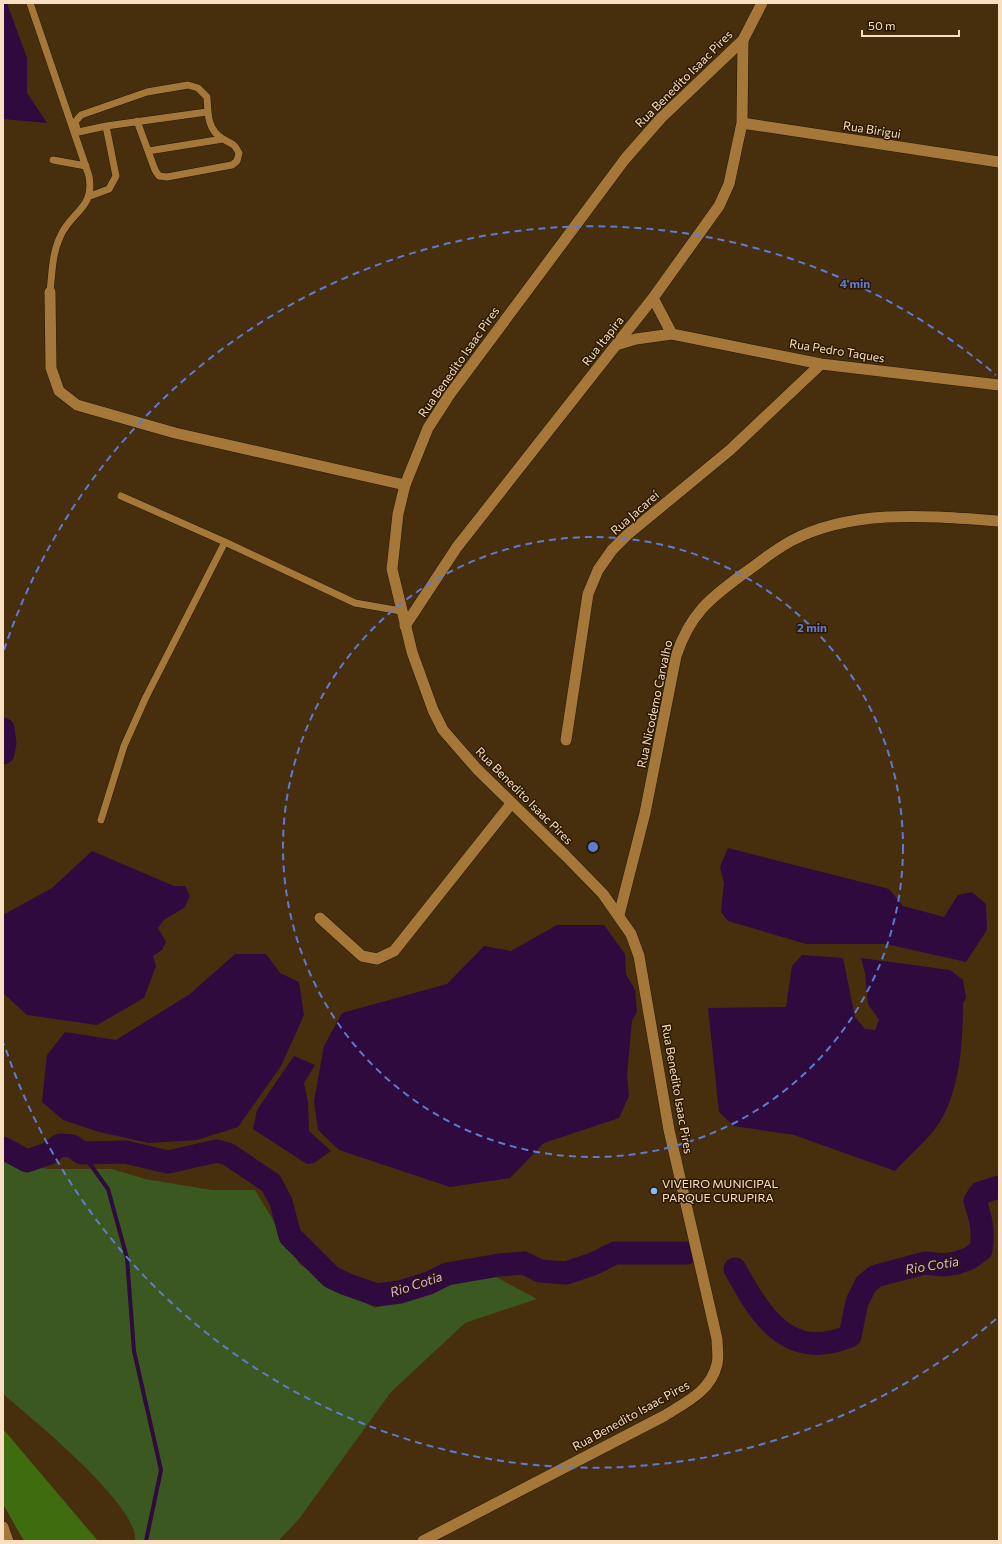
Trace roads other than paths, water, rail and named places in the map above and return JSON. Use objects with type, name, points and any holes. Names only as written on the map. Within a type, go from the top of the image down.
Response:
[{"type":"street","name":"Rua Benedito Isaac Pires","points":[[423,1541],[664,1416],[702,1392],[711,1381],[717,1364],[717,1339],[669,1130],[640,956],[631,934],[603,894],[459,750],[443,730],[426,692],[412,652],[392,569],[398,514],[405,485],[428,428],[450,394],[625,159],[661,118],[743,40],[762,3]]},
{"type":"street","name":"Rua Itapira","points":[[405,626],[457,547],[653,298],[720,206],[729,184],[742,123],[743,40]]},
{"type":"street","name":"Rua Birigui","points":[[742,123],[999,162]]},
{"type":"street","points":[[50,292],[51,368],[53,380],[58,391],[77,405],[175,433],[405,485]]},
{"type":"street","points":[[653,298],[672,334]]},
{"type":"street","name":"Rua Pedro Taques","points":[[616,345],[636,339],[672,334],[821,364],[999,385]]},
{"type":"street","name":"Rua Jacareí","points":[[566,740],[588,594],[598,570],[612,550],[627,535],[730,450],[821,364]]},
{"type":"street","name":"Rua Nicodemo Carvalho","points":[[619,915],[645,813],[676,656],[683,635],[693,619],[712,596],[790,541],[833,525],[867,518],[947,517],[999,521]]},
{"type":"street","points":[[320,918],[362,956],[377,959],[394,951],[512,804]]},
{"type":"street","points":[[3,1527],[8,1541]]},
{"type":"lane","points":[[30,3],[76,132],[91,187],[90,196],[87,203],[65,227],[59,239],[53,263],[50,292]]},
{"type":"lane","points":[[76,132],[75,122],[81,115],[147,92],[188,85],[198,88],[207,97],[208,118],[216,134],[234,144],[239,153],[237,161],[232,165],[167,177],[159,176],[138,122]]},
{"type":"lane","points":[[76,132],[106,126],[208,112]]},
{"type":"lane","points":[[90,196],[109,189],[116,176],[106,126]]},
{"type":"lane","points":[[148,151],[223,139]]},
{"type":"lane","points":[[53,160],[86,166]]},
{"type":"lane","points":[[121,496],[225,542],[355,603],[401,611]]},
{"type":"lane","points":[[101,820],[124,746],[146,697],[225,542]]},
{"type":"waterway","name":"Rio Cotia","points":[[3,729],[5,743],[3,753]]},
{"type":"waterway","name":"Rio Cotia","points":[[3,1148],[27,1161],[50,1153],[60,1145],[72,1146],[82,1153],[125,1152],[168,1162],[217,1151],[228,1154],[271,1183],[281,1202],[290,1236],[331,1277],[377,1295],[400,1292],[429,1283],[447,1274],[499,1265],[524,1263],[540,1271],[566,1273],[593,1264],[615,1253],[686,1253]]},
{"type":"waterway","points":[[82,1153],[108,1189],[127,1258],[134,1351],[161,1470],[146,1541]]},
{"type":"waterway","name":"Rio Cotia","points":[[735,1269],[755,1303],[766,1318],[779,1330],[793,1339],[810,1343],[828,1343],[850,1336],[857,1302],[866,1284],[876,1276],[925,1263],[943,1265],[957,1263],[970,1258],[981,1250],[981,1225],[975,1201],[980,1193],[999,1187]]},
{"type":"place","name":"VIVEIRO MUNICIPAL PARQUE CURUPIRA","points":[[654,1191]]}]
